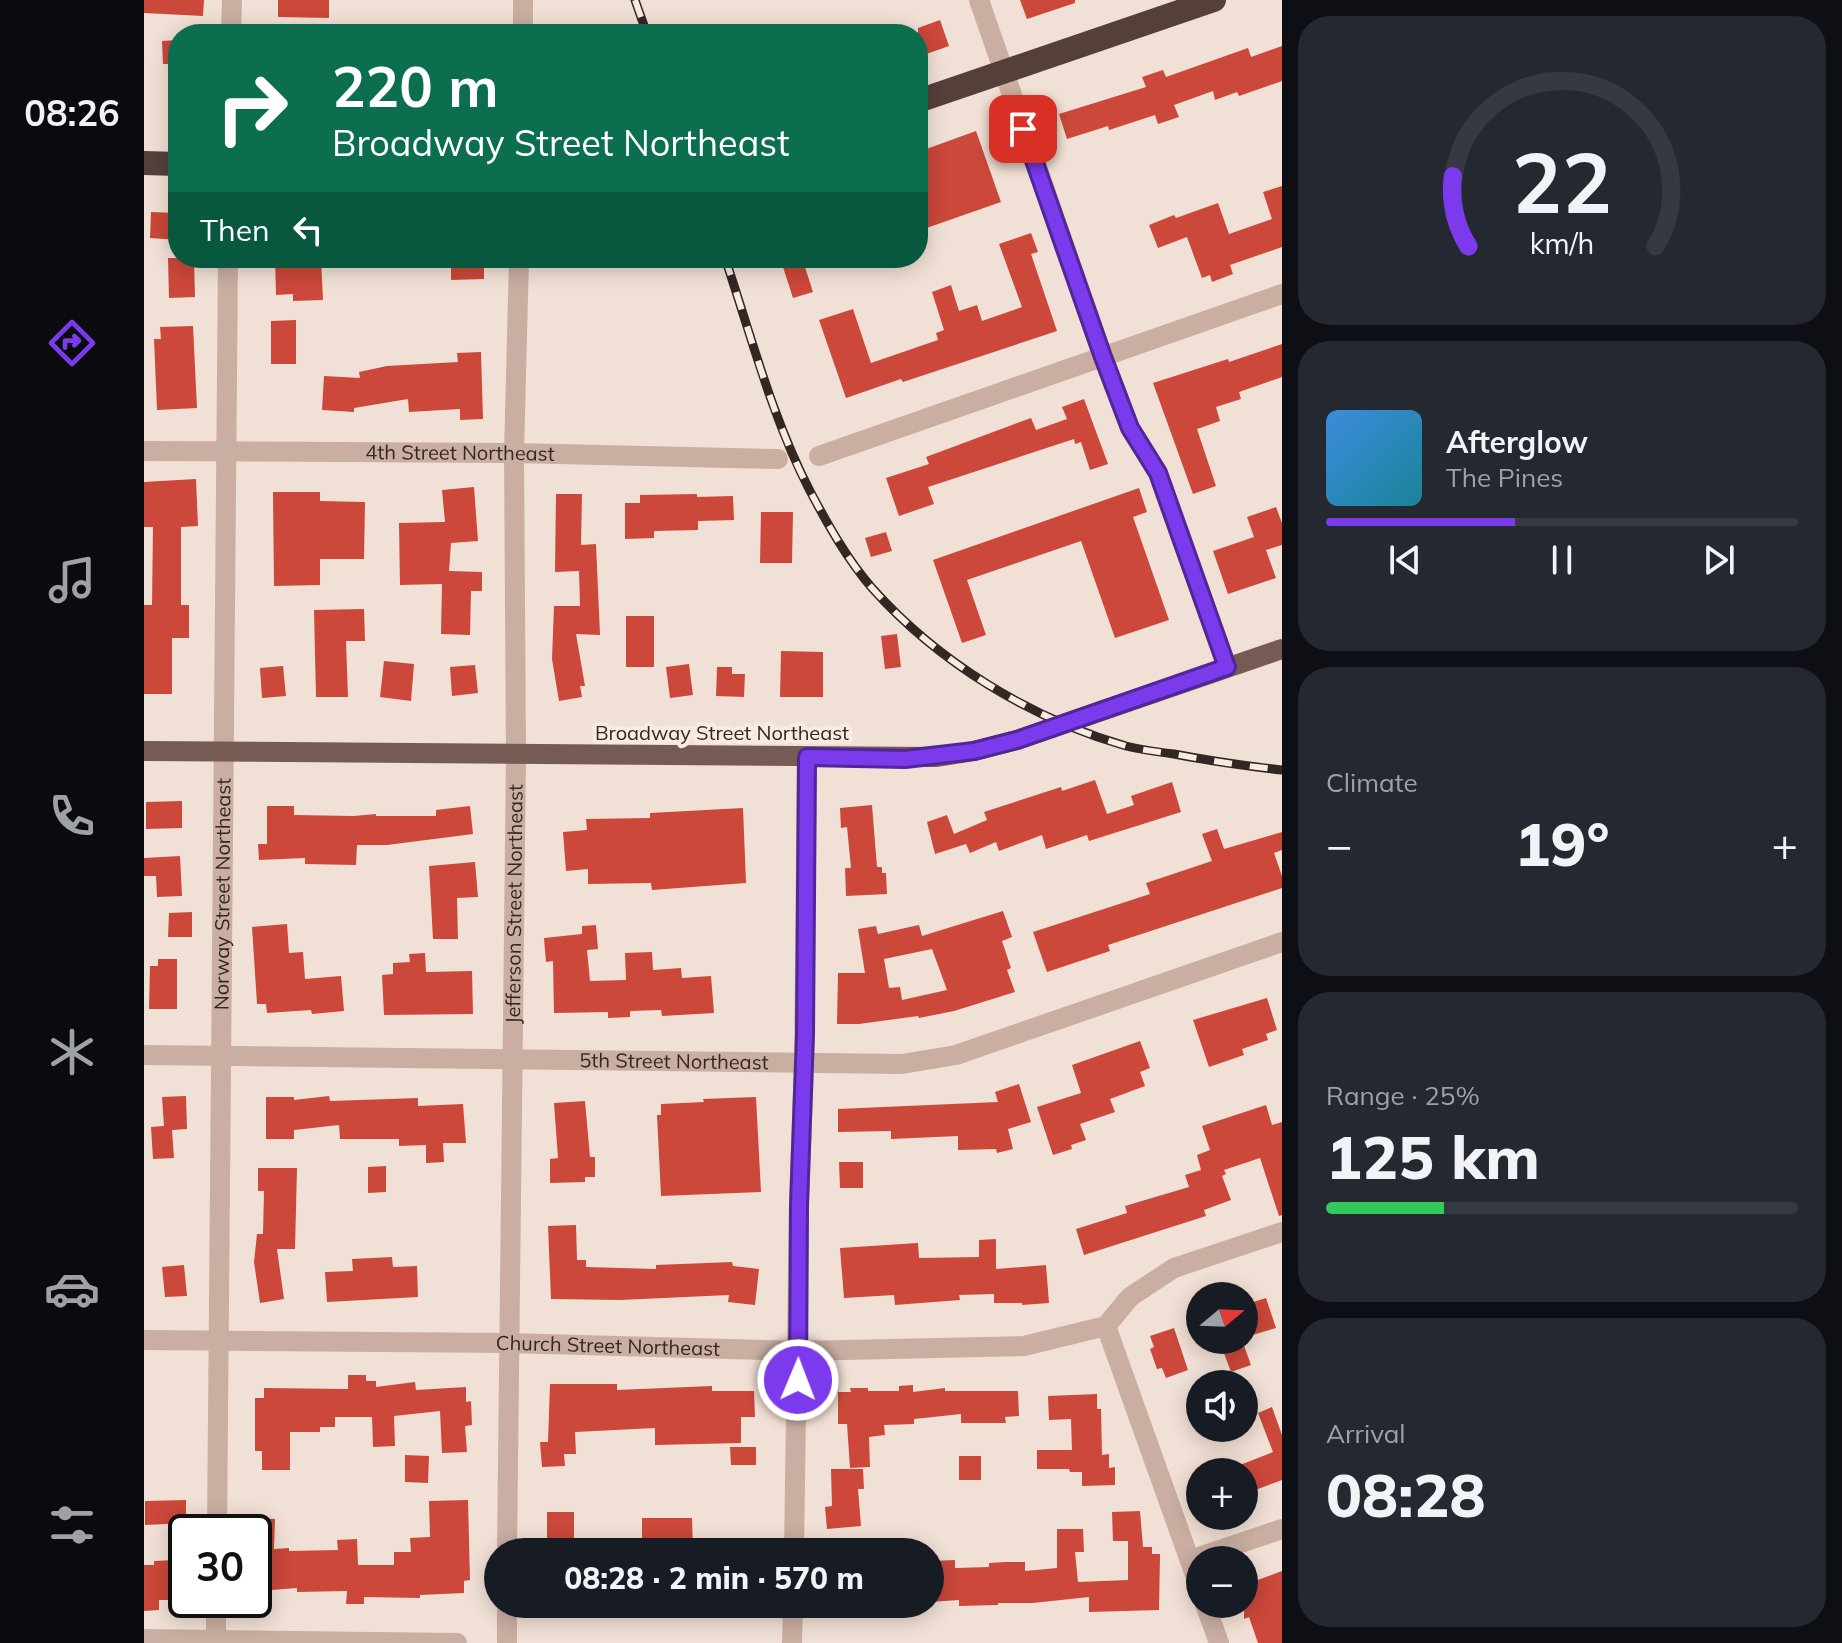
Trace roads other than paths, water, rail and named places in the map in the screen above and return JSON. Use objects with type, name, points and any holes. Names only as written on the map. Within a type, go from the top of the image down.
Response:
[{"type":"highway","points":[[928,98],[1214,0]]},
{"type":"highway","points":[[144,163],[168,164]]},
{"type":"main road","name":"Broadway Street Northeast","points":[[144,751],[905,759],[974,751],[1017,740],[1282,649]]},
{"type":"street","points":[[231,24],[232,0]]},
{"type":"street","points":[[523,0],[523,24]]},
{"type":"street","points":[[979,0],[1103,357],[1130,428],[1158,473],[1227,667]]},
{"type":"street","name":"Norway Street Northeast","points":[[217,1514],[228,268]]},
{"type":"street","name":"Jefferson Street Northeast","points":[[507,1538],[516,755],[514,453],[519,268]]},
{"type":"street","points":[[819,456],[1282,294]]},
{"type":"street","name":"4th Street Northeast","points":[[144,451],[514,453],[778,459]]},
{"type":"street","points":[[794,1538],[807,757]]},
{"type":"street","name":"5th Street Northeast","points":[[144,1055],[902,1064],[935,1060],[1282,942]]},
{"type":"street","points":[[1186,1549],[1106,1326],[1130,1297],[1174,1268],[1282,1232]]},
{"type":"street","name":"Church Street Northeast","points":[[144,1340],[509,1343],[798,1351],[952,1350],[1024,1346],[1106,1326]]},
{"type":"street","points":[[1232,1546],[1282,1529]]},
{"type":"street","points":[[216,1618],[216,1641]]},
{"type":"street","points":[[507,1618],[507,1643]]},
{"type":"street","points":[[792,1643],[793,1618]]},
{"type":"street","points":[[1210,1618],[1219,1643]]},
{"type":"street","points":[[144,1639],[457,1643]]},
{"type":"railway","points":[[635,0],[643,24]]},
{"type":"railway","points":[[728,268],[773,406],[810,491],[846,554],[898,615],[956,664],[988,685],[1055,720],[1138,749],[1282,770]]}]
